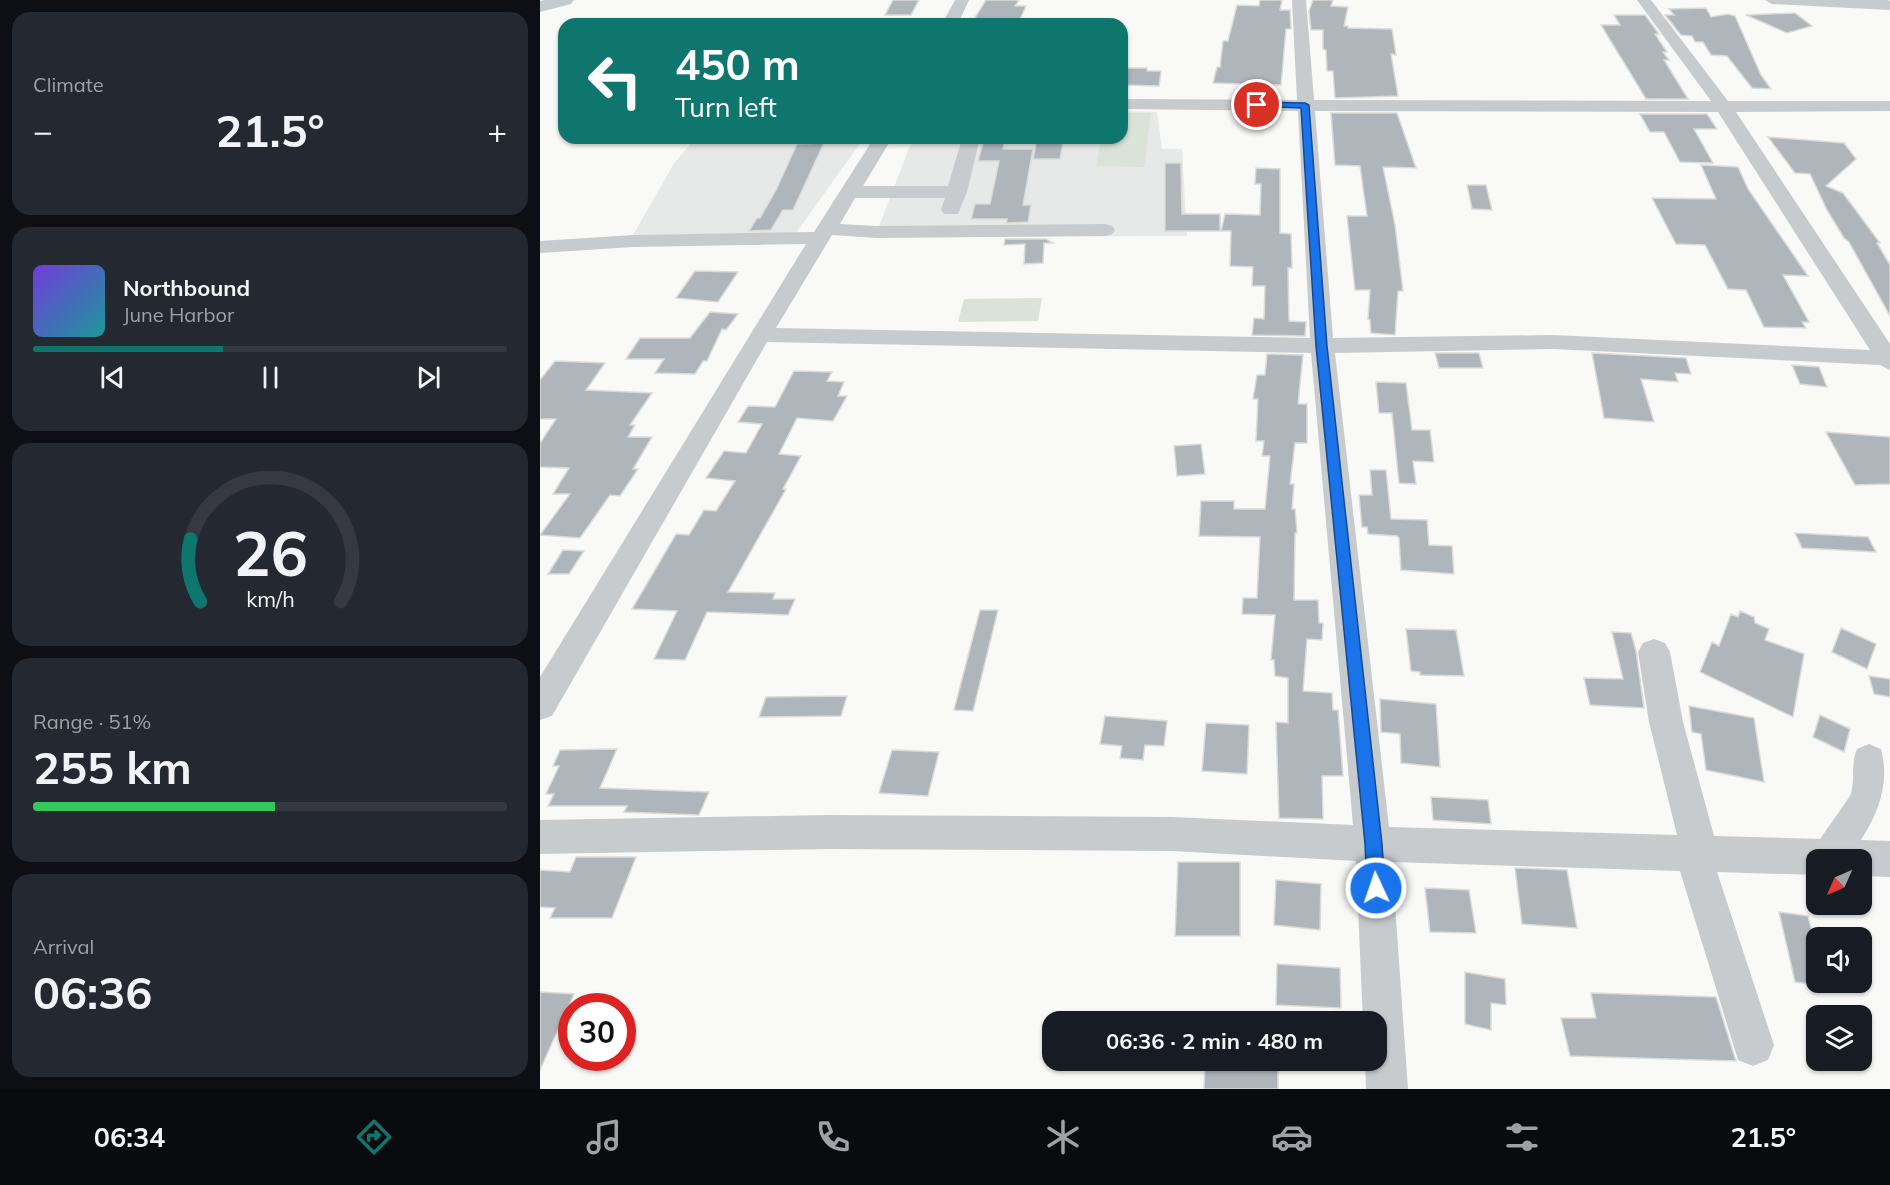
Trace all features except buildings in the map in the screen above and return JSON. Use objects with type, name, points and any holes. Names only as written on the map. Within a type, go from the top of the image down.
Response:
[{"type":"street","points":[[953,18],[962,0]]},
{"type":"street","points":[[1299,0],[1322,346],[1373,844],[1387,1089]]},
{"type":"street","points":[[1644,0],[1722,105],[1886,349]]},
{"type":"street","points":[[1772,0],[1887,3]]},
{"type":"street","points":[[1128,104],[1890,106]]},
{"type":"street","points":[[540,706],[760,335],[879,144]]},
{"type":"street","points":[[945,232],[969,144]]},
{"type":"street","points":[[850,192],[957,192]]},
{"type":"street","points":[[540,247],[825,233],[1105,230]]},
{"type":"street","points":[[760,335],[1322,346],[1553,342],[1886,349]]},
{"type":"street","points":[[1654,652],[1666,722],[1700,853],[1698,875],[1753,1045]]},
{"type":"street","points":[[1835,849],[1863,806],[1870,788],[1869,760]]},
{"type":"street","points":[[540,837],[828,832],[1172,834],[1373,844],[1806,857]]},
{"type":"street","points":[[1872,859],[1890,859]]},
{"type":"shaded area","points":[[1128,111],[1157,112],[1162,149],[1182,149],[1187,236],[875,237],[911,144],[1128,144]]},
{"type":"shaded area","points":[[1128,113],[1151,113],[1144,167],[1096,166],[1100,144],[1128,144]]},
{"type":"shaded area","points":[[690,144],[860,144],[796,233],[633,235],[673,165]]},
{"type":"shaded area","points":[[1042,298],[1038,321],[958,322],[964,299]]},
{"type":"waterway","points":[[540,7],[565,0]]},
{"type":"route","points":[[1257,105],[1305,105],[1322,346],[1376,888]]}]
